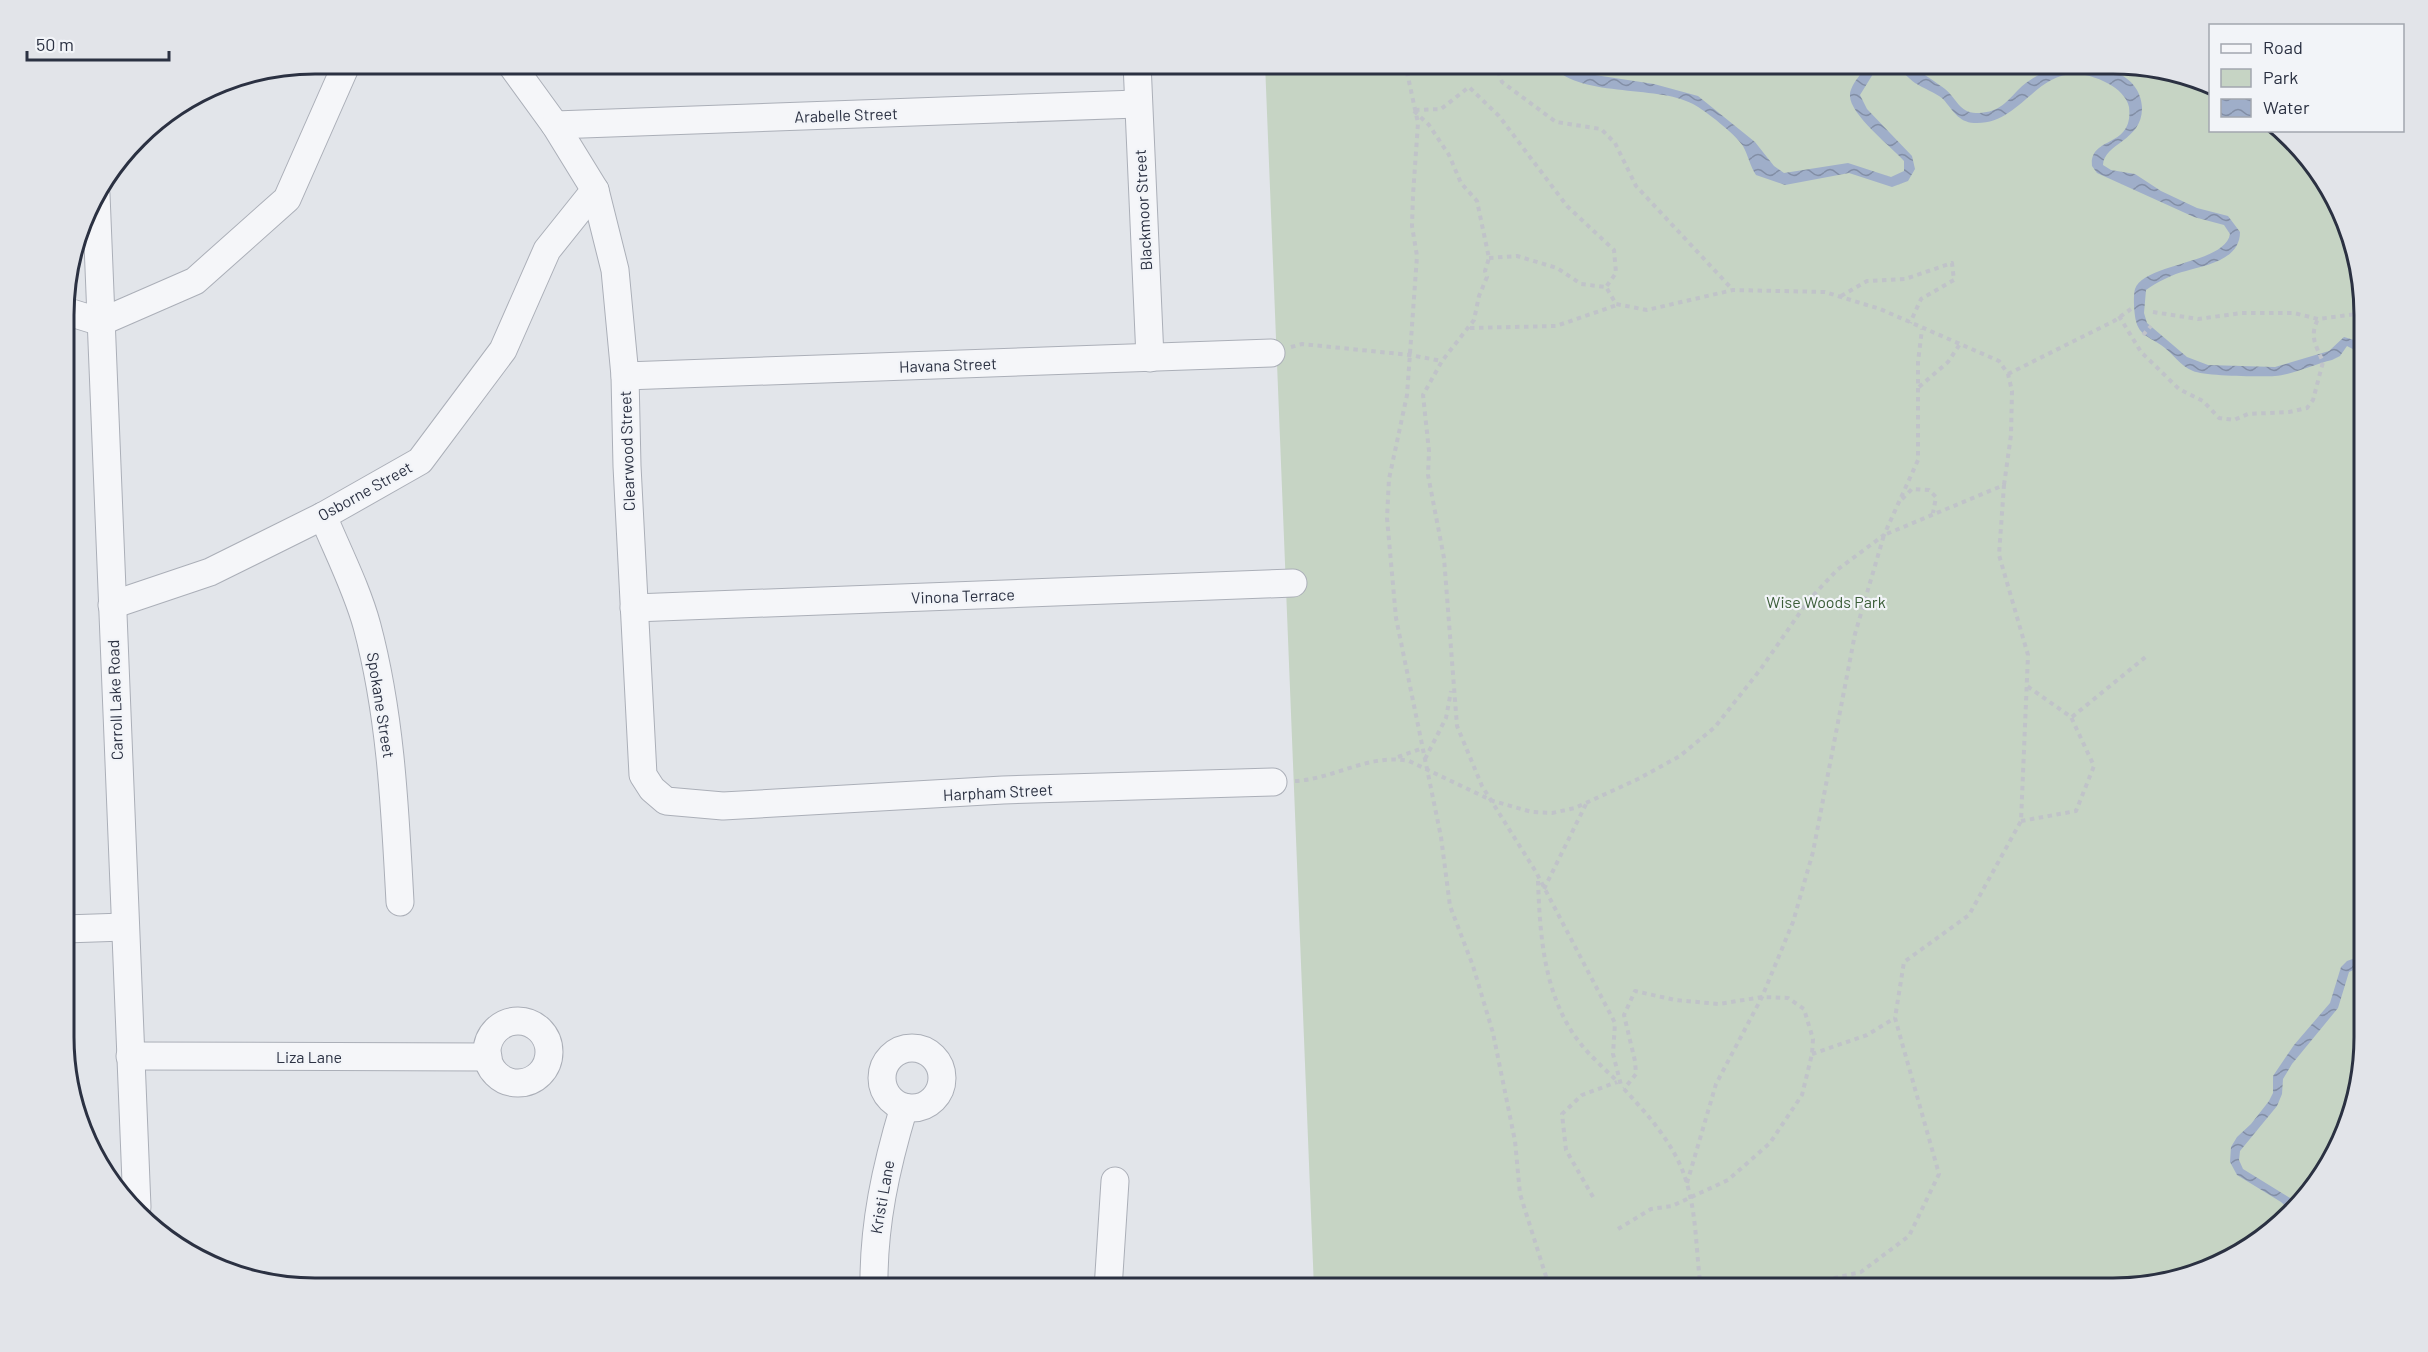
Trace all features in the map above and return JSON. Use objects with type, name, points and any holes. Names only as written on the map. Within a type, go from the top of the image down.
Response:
[{"type":"street","points":[[74,314],[101,322],[195,281],[287,199],[342,74]]},
{"type":"street","name":"Clearwood Street","points":[[518,74],[555,125],[595,190],[615,270],[624,376],[643,775],[652,789],[666,801],[723,806]]},
{"type":"street","name":"Blackmoor Street","points":[[1137,74],[1150,358]]},
{"type":"street","name":"Arabelle Street","points":[[555,125],[1137,104]]},
{"type":"street","name":"Osborne Street","points":[[112,605],[210,572],[323,516],[420,461],[503,350],[547,250],[595,190]]},
{"type":"street","name":"Carroll Lake Road","points":[[97,211],[137,1200]]},
{"type":"street","name":"Havana Street","points":[[624,376],[1271,353]]},
{"type":"street","name":"Spokane Street","points":[[323,516],[367,624],[381,690],[394,785],[400,902]]},
{"type":"street","name":"Vinona Terrace","points":[[634,608],[1293,583]]},
{"type":"street","name":"Harpham Street","points":[[723,806],[1003,790],[1273,782]]},
{"type":"street","points":[[74,929],[124,927]]},
{"type":"street","name":"Liza Lane","points":[[130,1056],[488,1057]]},
{"type":"street","name":"Kristi Lane","points":[[874,1279],[873,1252],[879,1207],[888,1162],[904,1107]]},
{"type":"street","points":[[1109,1279],[1115,1181]]},
{"type":"path","points":[[1407,74],[1418,123],[1413,226],[1417,256],[1407,395],[1389,479],[1387,518],[1396,618],[1441,837],[1450,906],[1473,966],[1493,1033],[1515,1141],[1521,1194],[1547,1279]]},
{"type":"path","points":[[1499,74],[1502,82],[1556,122],[1601,129],[1616,142],[1636,186],[1733,290]]},
{"type":"path","points":[[1414,110],[1441,110],[1469,87],[1499,116],[1567,206],[1614,250],[1616,273],[1606,287]]},
{"type":"path","points":[[1414,110],[1429,125],[1449,155],[1461,183],[1478,201],[1489,258],[1485,271],[1487,277],[1479,296],[1474,320],[1442,361],[1422,396],[1429,451],[1428,476],[1444,558],[1457,726],[1482,786],[1544,890],[1616,1023],[1613,1054],[1621,1086]]},
{"type":"path","points":[[1489,258],[1517,256],[1557,268],[1581,284],[1606,287],[1618,305]]},
{"type":"path","points":[[1841,297],[1867,281],[1905,279],[1952,263],[1954,280],[1921,299],[1910,323]]},
{"type":"path","points":[[1469,328],[1556,327],[1618,305],[1647,310],[1733,290],[1825,291],[1880,309],[1999,361],[2008,374],[2012,391],[2011,435],[2004,485],[1999,555],[2028,655],[2021,821],[1969,915],[1904,962],[1895,1018],[1939,1174],[1909,1236],[1861,1272],[1830,1279]]},
{"type":"path","points":[[2008,374],[2131,309]]},
{"type":"path","points":[[2152,312],[2198,319],[2242,313],[2295,313],[2318,319],[2354,314]]},
{"type":"path","points":[[2119,316],[2141,352],[2179,389],[2203,401],[2219,418],[2234,420],[2248,414],[2307,408],[2313,400],[2323,362],[2313,343],[2313,330],[2318,319]]},
{"type":"path","points":[[2143,335],[2151,326]]},
{"type":"path","points":[[1687,1183],[1716,1084],[1762,997],[1793,922],[1813,852],[1855,634],[1884,535],[1918,460],[1918,362],[1922,329]]},
{"type":"path","points":[[1271,353],[1302,344],[1410,355],[1442,361]]},
{"type":"path","points":[[1919,388],[1948,362],[1960,344]]},
{"type":"path","points":[[1395,758],[1409,760],[1492,801],[1532,812],[1552,813],[1586,804],[1680,756],[1716,728],[1808,601],[1836,570],[1884,535],[2004,485]]},
{"type":"path","points":[[1896,507],[1912,489],[1929,490],[1936,497],[1932,514]]},
{"type":"path","points":[[2071,717],[2148,655]]},
{"type":"path","points":[[1425,760],[1446,718],[1453,684]]},
{"type":"path","points":[[2021,821],[2076,811],[2094,766],[2071,717],[2027,685]]},
{"type":"path","points":[[1273,782],[1310,780],[1335,775],[1366,763],[1395,758],[1423,748]]},
{"type":"path","points":[[1544,890],[1586,804]]},
{"type":"path","points":[[1538,880],[1539,926],[1546,971],[1561,1011],[1580,1043],[1651,1118],[1671,1149],[1687,1183],[1700,1279]]},
{"type":"path","points":[[1593,1197],[1566,1150],[1562,1114],[1582,1095],[1621,1086],[1636,1074],[1624,1015],[1635,992],[1719,1004],[1762,997],[1788,998],[1804,1009],[1813,1039],[1812,1054],[1802,1095],[1770,1143],[1728,1180],[1672,1206],[1651,1209],[1618,1229]]},
{"type":"path","points":[[1812,1054],[1867,1035],[1895,1018]]},
{"type":"green space","name":"Wise Woods Park","points":[[1265,74],[2129,74],[2161,78],[2209,93],[2209,132],[2272,133],[2305,168],[2330,208],[2342,237],[2350,267],[2354,299],[2354,1053],[2350,1085],[2336,1130],[2314,1171],[2295,1196],[2260,1229],[2220,1254],[2191,1266],[2161,1274],[2129,1278],[1314,1279]]},
{"type":"water","points":[[1562,74],[1592,74],[1654,84],[1698,96],[1755,142],[1774,166],[1784,173],[1848,163],[1891,177],[1904,171],[1904,161],[1863,120],[1856,111],[1850,95],[1861,74],[1873,74],[1860,95],[1867,109],[1912,156],[1915,169],[1908,181],[1892,187],[1849,173],[1785,185],[1756,175],[1739,141],[1720,123],[1693,104],[1659,94],[1597,87],[1578,82]]},
{"type":"water","points":[[1904,74],[1923,74],[1945,89],[1966,111],[1983,113],[2000,107],[2029,81],[2041,74],[2118,74],[2126,78],[2137,91],[2141,101],[2141,118],[2130,134],[2110,151],[2103,165],[2111,170],[2135,174],[2161,191],[2197,208],[2228,216],[2240,232],[2234,249],[2220,260],[2171,276],[2146,290],[2144,313],[2147,323],[2187,357],[2208,365],[2275,367],[2329,351],[2344,337],[2354,340],[2354,350],[2347,346],[2340,356],[2332,360],[2281,375],[2208,374],[2188,369],[2165,348],[2143,333],[2138,326],[2134,305],[2135,289],[2141,280],[2153,274],[2214,252],[2225,244],[2230,234],[2224,225],[2194,217],[2097,173],[2092,166],[2093,156],[2097,150],[2125,130],[2129,120],[2128,103],[2116,88],[2085,75],[2066,75],[2050,81],[2008,113],[1993,121],[1974,123],[1960,118],[1937,94],[1915,83]]},
{"type":"water","points":[[2354,959],[2354,970],[2349,972],[2338,1008],[2292,1064],[2283,1079],[2282,1094],[2277,1106],[2240,1151],[2239,1160],[2243,1169],[2292,1199],[2286,1206],[2237,1175],[2230,1162],[2231,1147],[2269,1101],[2273,1093],[2273,1076],[2294,1045],[2330,1003],[2341,967]]}]
